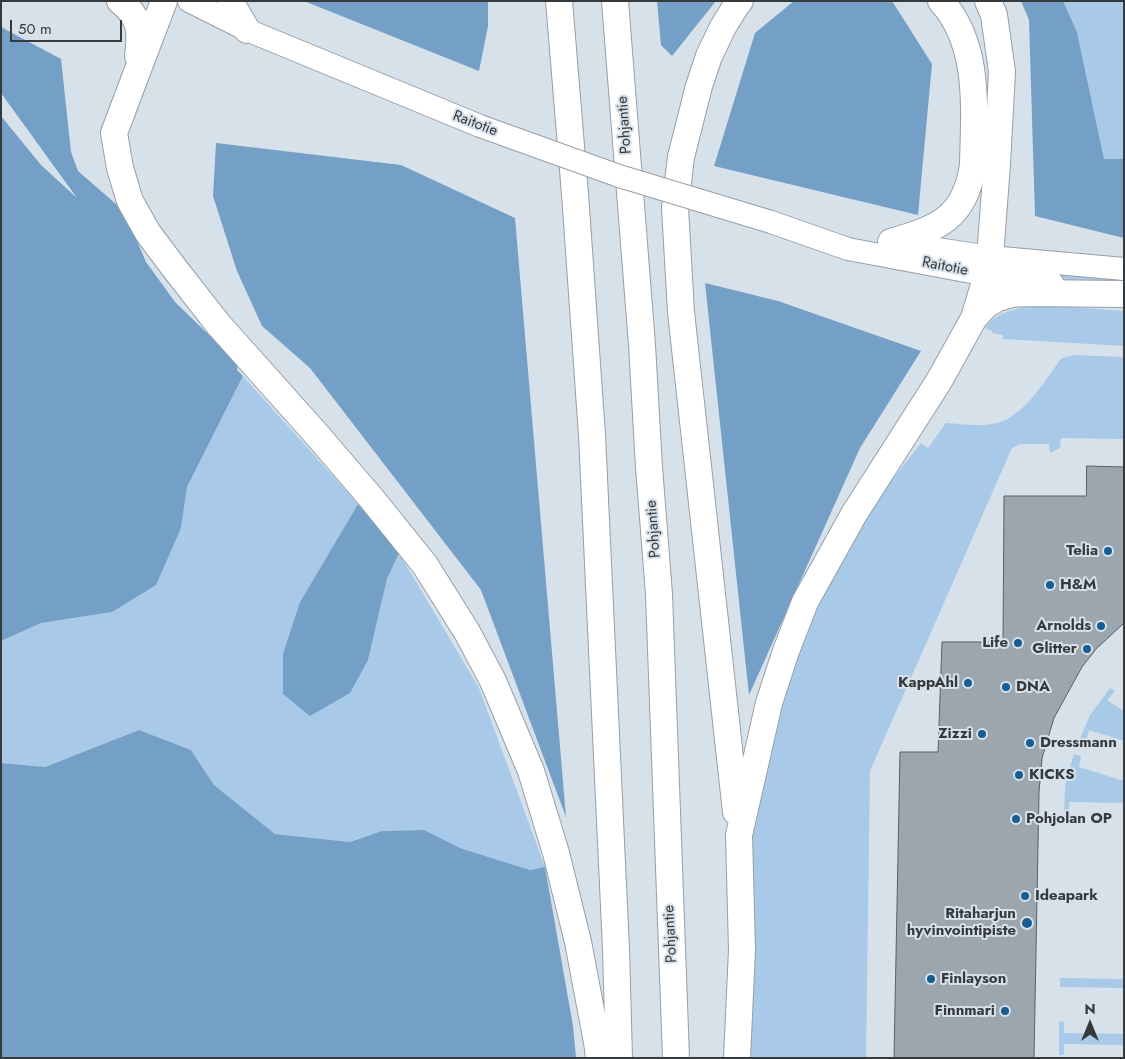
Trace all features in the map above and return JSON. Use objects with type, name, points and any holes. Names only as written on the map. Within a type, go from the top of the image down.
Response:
[{"type":"highway","points":[[120,1],[134,16],[139,26],[140,36],[136,72]]},
{"type":"highway","points":[[164,1],[114,133],[120,168],[130,201],[148,234],[218,324],[318,436],[425,565],[467,632],[493,681],[531,771],[556,853],[578,942],[599,1058]]},
{"type":"highway","points":[[230,1],[247,30]]},
{"type":"highway","points":[[559,1],[592,435],[616,949],[619,1058]]},
{"type":"highway","name":"Pohjantie","points":[[615,1],[659,594],[676,1058]]},
{"type":"highway","points":[[737,1058],[742,950],[739,835],[680,312],[675,208],[681,157],[698,86],[709,56],[723,27],[740,1]]},
{"type":"highway","points":[[891,242],[930,229],[943,222],[961,204],[971,178],[973,156],[973,84],[970,61],[957,23],[941,1]]},
{"type":"highway","points":[[739,835],[768,703],[805,602],[850,521],[939,381],[974,318],[989,266],[1002,72],[994,15],[988,1]]},
{"type":"highway","points":[[974,318],[986,305],[998,298],[1011,294],[1124,294]]},
{"type":"main road","name":"Raitotie","points":[[189,1],[247,30],[480,126],[619,176],[771,222],[848,248],[989,266],[1124,269]]},
{"type":"main road","name":"Raitotie","points":[[771,222],[891,242],[989,266],[1124,294]]},
{"type":"shaded area","points":[[304,1],[488,1],[488,26],[479,71]]},
{"type":"shaded area","points":[[657,1],[716,1],[672,56],[661,45]]},
{"type":"shaded area","points":[[794,1],[892,1],[932,64],[918,215],[714,166],[755,33]]},
{"type":"shaded area","points":[[1021,1],[1063,1],[1077,32],[1104,159],[1124,159],[1124,238],[1035,216],[1029,20]]},
{"type":"shaded area","points":[[1063,1],[1124,1],[1124,159],[1104,159],[1077,32]]},
{"type":"shaded area","points":[[1,27],[61,59],[71,152],[78,171],[124,211],[146,262],[175,302],[238,363],[237,370],[243,376],[187,487],[181,528],[156,585],[112,612],[41,623],[1,641],[1,116],[41,165],[77,198],[1,93]]},
{"type":"shaded area","points":[[216,143],[401,165],[515,218],[566,817],[481,590],[310,368],[262,326],[237,271],[213,196]]},
{"type":"shaded area","points":[[1010,268],[1124,280],[1124,287],[1034,277]]},
{"type":"shaded area","points":[[705,283],[778,301],[921,351],[860,448],[749,695]]},
{"type":"shaded area","points":[[1047,305],[1124,311],[1124,346],[1003,339],[1003,335],[992,333],[992,331],[985,328],[991,321],[1005,312]]},
{"type":"shaded area","points":[[1073,355],[1124,357],[1124,439],[1061,438],[1060,448],[1050,453],[1049,444],[1020,444],[1012,448],[870,771],[866,1058],[744,1058],[751,856],[754,822],[763,759],[802,631],[862,521],[921,443],[928,448],[946,423],[984,425],[1007,419],[1025,406],[1060,360]]},
{"type":"shaded area","points":[[243,376],[358,504],[300,602],[368,660],[387,579],[399,553],[479,688],[545,867],[530,870],[460,848],[424,830],[382,831],[350,842],[275,834],[214,785],[191,750],[139,730],[45,767],[1,763],[1,641],[41,623],[112,612],[181,528],[187,487]]},
{"type":"shaded area","points":[[358,504],[399,553],[387,579],[368,660],[350,693],[310,716],[283,694],[283,654],[300,602]]},
{"type":"shaded area","points":[[1110,688],[1115,691],[1107,700],[1124,711],[1124,741],[1089,730],[1086,741],[1080,739],[1090,715]]},
{"type":"shaded area","points":[[139,730],[191,750],[214,785],[275,834],[350,842],[382,831],[424,830],[460,848],[530,870],[545,867],[573,1026],[576,1058],[1,1058],[1,763],[45,767]]},
{"type":"shaded area","points":[[1074,754],[1081,756],[1079,767],[1124,781],[1124,803],[1069,802],[1069,813],[1064,813],[1066,780]]},
{"type":"shaded area","points":[[1060,978],[1124,979],[1124,988],[1060,987]]},
{"type":"shaded area","points":[[1059,1021],[1064,1022],[1064,1033],[1124,1034],[1124,1045],[1064,1044],[1064,1055],[1059,1055]]},
{"type":"building","points":[[1087,466],[1124,467],[1124,623],[1096,649],[1082,667],[1054,718],[1042,758],[1039,792],[1034,1058],[894,1058],[900,752],[938,752],[942,642],[1003,642],[1004,496],[1086,496]]},
{"type":"place","name":"Telia","points":[[1108,551]]},
{"type":"place","name":"H&M","points":[[1050,585]]},
{"type":"place","name":"Arnolds","points":[[1101,626]]},
{"type":"place","name":"Life","points":[[1018,643]]},
{"type":"place","name":"Glitter","points":[[1087,649]]},
{"type":"place","name":"KappAhl","points":[[968,683]]},
{"type":"place","name":"DNA","points":[[1006,687]]},
{"type":"place","name":"Zizzi","points":[[982,734]]},
{"type":"place","name":"Dressmann","points":[[1030,743]]},
{"type":"place","name":"KICKS","points":[[1019,775]]},
{"type":"place","name":"Pohjolan OP","points":[[1016,819]]},
{"type":"place","name":"Ideapark","points":[[1025,896]]},
{"type":"place","name":"Ritaharjun hyvinvointipiste","points":[[1027,923]]},
{"type":"place","name":"Finlayson","points":[[931,979]]},
{"type":"place","name":"Finnmari","points":[[1005,1011]]}]
